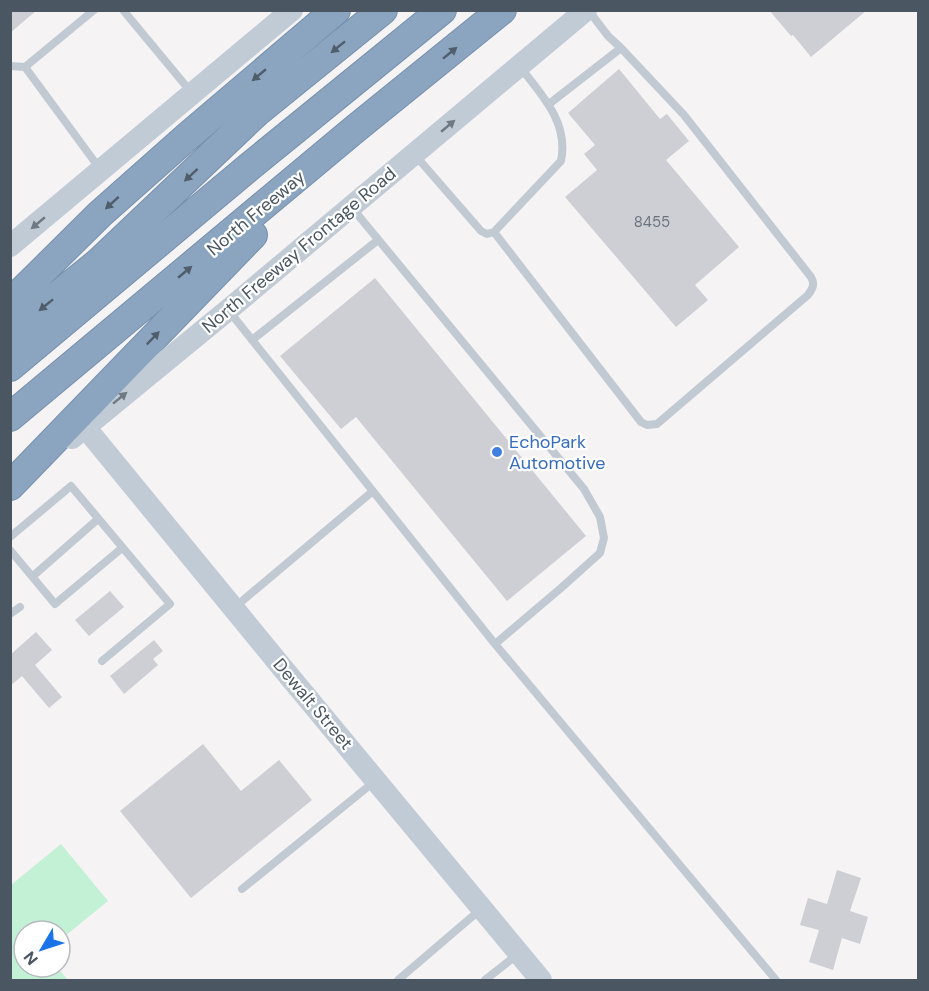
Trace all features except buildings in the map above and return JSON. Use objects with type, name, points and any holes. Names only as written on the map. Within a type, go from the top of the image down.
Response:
[{"type":"highway","points":[[10,303],[100,214],[336,10]]},
{"type":"highway","points":[[10,334],[99,262],[257,112],[383,10]]},
{"type":"highway","points":[[10,367],[249,167],[442,10]]},
{"type":"highway","name":"North Freeway","points":[[10,417],[502,10]]},
{"type":"highway","points":[[10,488],[356,129]]},
{"type":"main road","points":[[10,246],[292,10]]},
{"type":"main road","name":"North Freeway Frontage Road","points":[[10,488],[228,310],[587,10]]},
{"type":"main road","name":"Dewalt Street","points":[[85,427],[542,981]]},
{"type":"lane","points":[[25,68],[94,10]]},
{"type":"lane","points":[[123,10],[192,94]]},
{"type":"lane","points":[[494,232],[642,422],[647,425],[657,424],[813,289],[814,282],[811,277],[684,115],[608,36],[587,10]]},
{"type":"lane","points":[[549,104],[621,48]]},
{"type":"lane","points":[[10,66],[25,68],[100,171]]},
{"type":"lane","points":[[414,154],[481,231],[487,234],[494,232],[561,161],[563,150],[556,117],[549,104],[519,66]]},
{"type":"lane","points":[[351,207],[584,489],[600,517],[604,538],[600,553],[495,644]]},
{"type":"lane","points":[[252,340],[378,240]]},
{"type":"lane","points":[[228,310],[495,644],[776,981]]},
{"type":"lane","points":[[10,537],[71,486],[170,604],[102,661]]},
{"type":"lane","points":[[233,608],[373,491]]},
{"type":"lane","points":[[33,576],[98,519]]},
{"type":"lane","points":[[10,550],[56,604],[122,548]]},
{"type":"lane","points":[[10,614],[20,607]]},
{"type":"lane","points":[[242,889],[376,780]]},
{"type":"lane","points":[[398,981],[482,908]]},
{"type":"lane","points":[[485,981],[519,953]]},
{"type":"green space","points":[[61,844],[108,901],[72,930],[72,919],[12,919],[12,979],[68,980],[11,980],[11,885]]},
{"type":"place","name":"EchoPark Automotive","points":[[497,452]]}]
